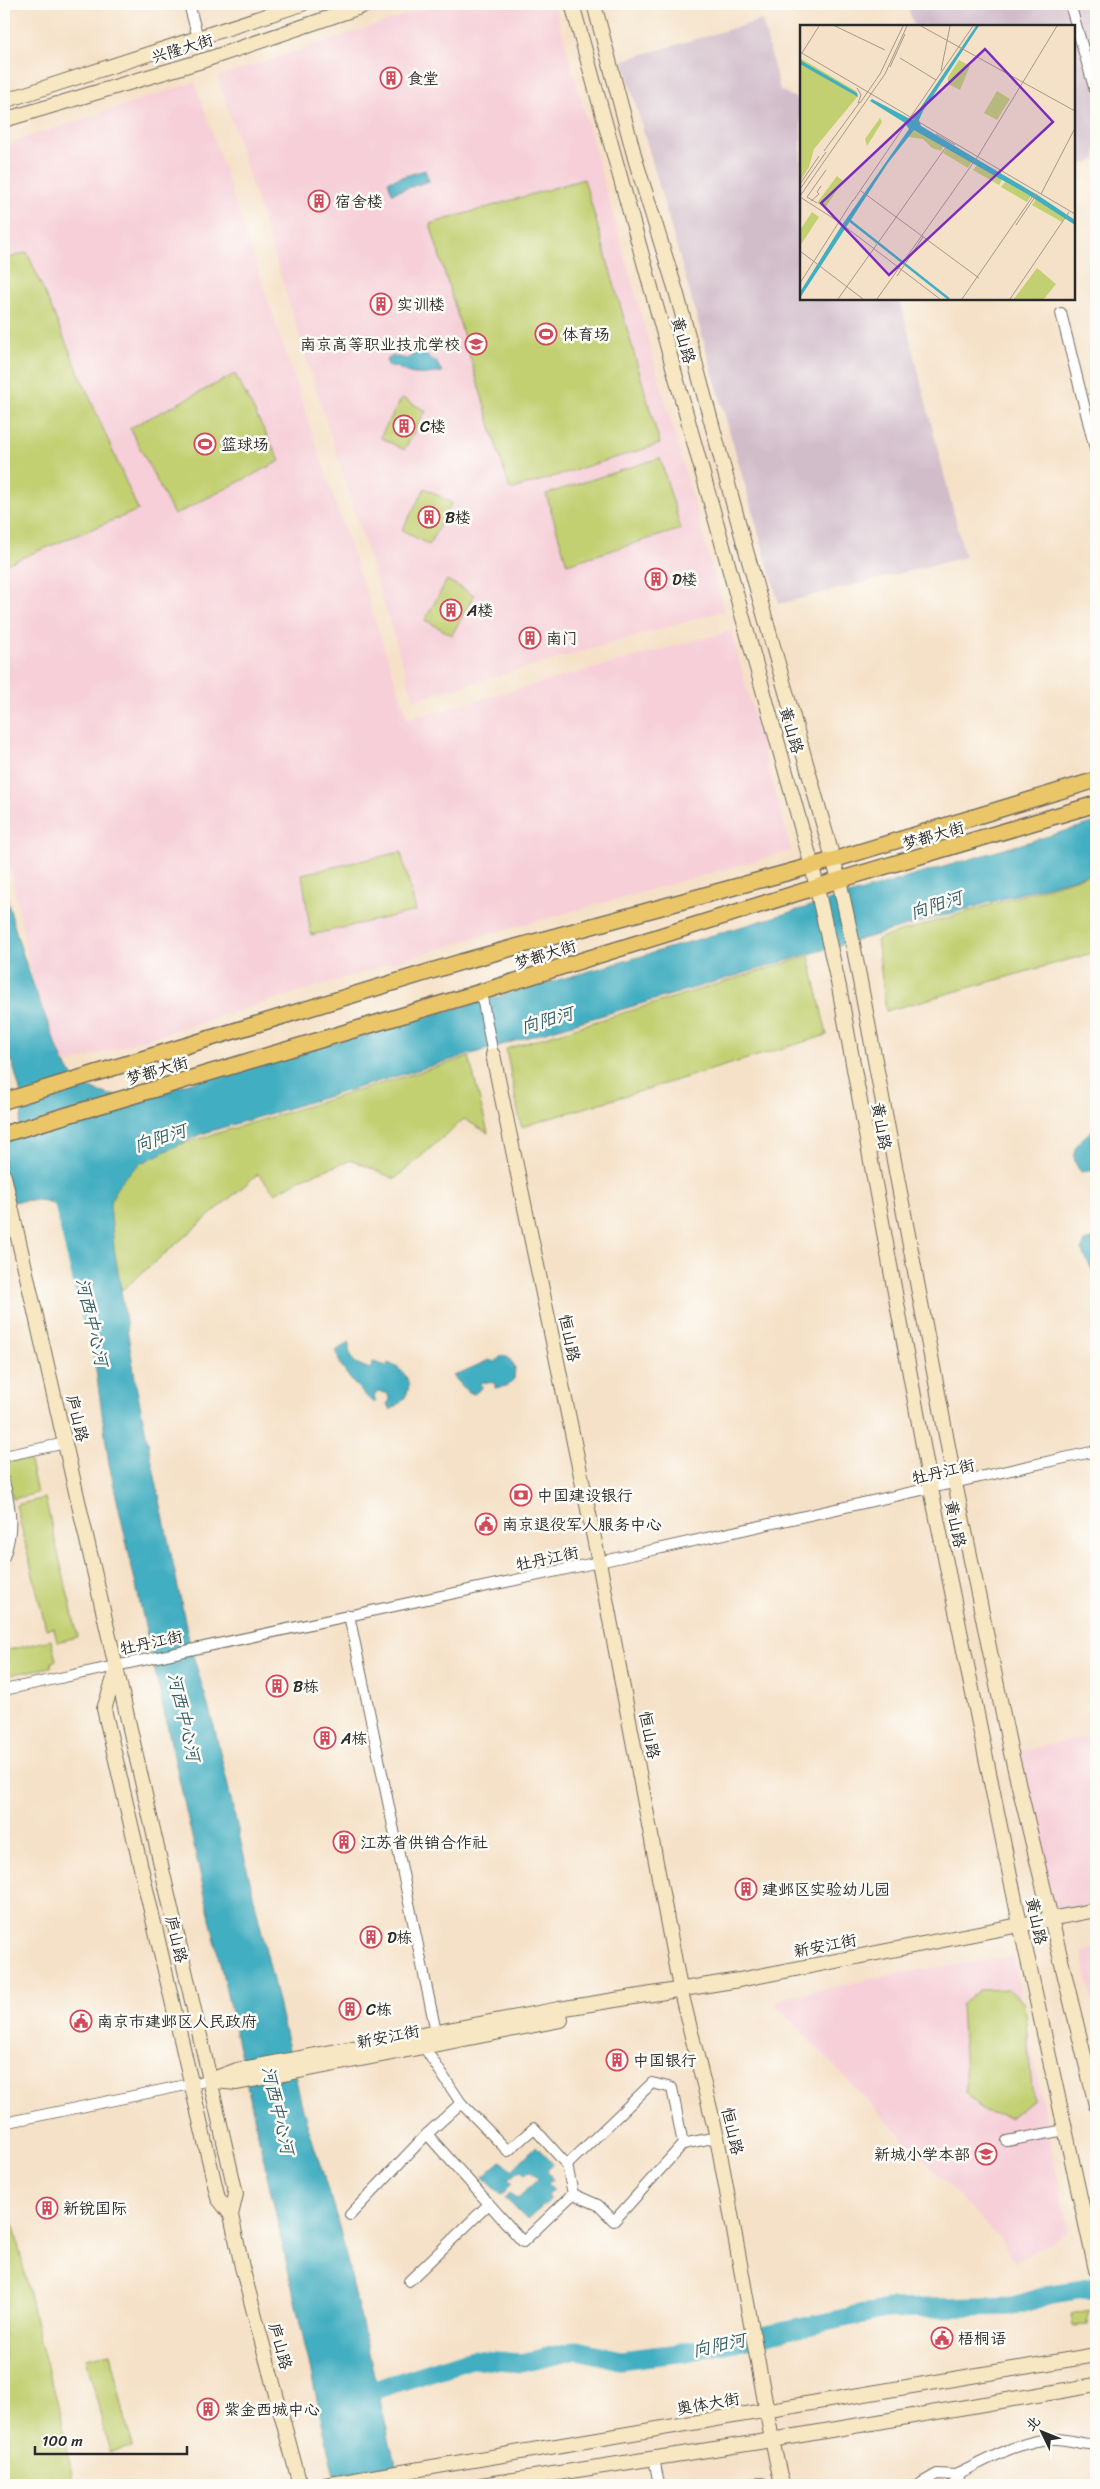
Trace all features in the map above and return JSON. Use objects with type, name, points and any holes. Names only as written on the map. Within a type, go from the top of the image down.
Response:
[{"type":"main road","name":"兴隆大街","points":[[4,100],[302,4]]},
{"type":"main road","name":"兴隆大街","points":[[4,120],[205,60],[369,4]]},
{"type":"main road","name":"黄山路","points":[[572,4],[812,866],[826,926],[931,1489],[1020,1924],[1096,2270]]},
{"type":"main road","name":"黄山路","points":[[594,4],[636,162],[676,291],[839,880],[853,944],[955,1483],[1011,1753],[1096,2105]]},
{"type":"main road","name":"梦都大街","points":[[4,1102],[461,962],[833,860],[1096,780]]},
{"type":"main road","name":"梦都大街","points":[[6,1133],[481,992],[839,880],[1096,804]]},
{"type":"main road","name":"恒山路","points":[[493,1055],[600,1562],[680,1988],[718,2137],[772,2440],[782,2485]]},
{"type":"main road","name":"庐山路","points":[[4,1176],[236,2194],[231,2215],[242,2267],[300,2485]]},
{"type":"main road","name":"庐山路","points":[[117,1667],[104,1709],[194,2085],[218,2198],[231,2215]]},
{"type":"main road","name":"新安江街","points":[[308,2063],[436,2032],[680,1988],[739,1980],[1096,1910]]},
{"type":"main road","name":"新安江街","points":[[210,2080],[308,2063],[424,2047],[561,2020],[559,2009]]},
{"type":"main road","name":"奥体大街","points":[[325,2485],[1096,2356]]},
{"type":"main road","points":[[481,2485],[536,2481],[654,2458],[1096,2385]]},
{"type":"street","points":[[189,4],[198,38]]},
{"type":"street","points":[[1070,4],[1096,94]]},
{"type":"street","points":[[1061,312],[1096,453]]},
{"type":"street","name":"恒山路","points":[[481,992],[486,1029],[493,1055]]},
{"type":"street","points":[[4,1456],[66,1443]]},
{"type":"street","name":"牡丹江街","points":[[4,1690],[600,1562],[1096,1451]]},
{"type":"street","points":[[4,1481],[10,1508],[11,1537],[4,1557]]},
{"type":"street","points":[[349,1615],[436,2032]]},
{"type":"street","points":[[424,2047],[460,2103],[508,2151],[534,2128],[567,2165],[573,2194]]},
{"type":"street","name":"新安江街","points":[[4,2123],[194,2085],[210,2080]]},
{"type":"street","points":[[567,2165],[652,2084],[672,2088],[683,2144]]},
{"type":"street","points":[[350,2215],[427,2134],[460,2103]]},
{"type":"street","points":[[1008,2141],[1065,2130]]},
{"type":"street","points":[[427,2134],[524,2242],[573,2194]]},
{"type":"street","points":[[573,2194],[598,2205],[614,2221],[683,2144],[718,2137]]},
{"type":"street","points":[[409,2281],[489,2204]]},
{"type":"street","points":[[918,2485],[937,2474],[954,2480],[995,2455],[1037,2442],[1065,2439],[1096,2444]]},
{"type":"street","points":[[654,2458],[659,2485]]},
{"type":"street","points":[[736,2485],[762,2483],[763,2485]]},
{"type":"shaded area","name":"南京高等职业技术学校","points":[[439,4],[554,4],[724,611],[414,700],[218,77]]},
{"type":"shaded area","points":[[907,4],[1096,4],[1096,160],[1075,166],[1075,25],[914,25]]},
{"type":"shaded area","points":[[762,20],[780,90],[800,100],[800,300],[900,300],[965,557],[779,604],[623,60]]},
{"type":"shaded area","points":[[195,82],[408,719],[731,631],[791,851],[471,939],[50,1069],[4,836],[4,145]]},
{"type":"shaded area","points":[[1096,1735],[1096,1910],[1052,1918],[1011,1753]]},
{"type":"shaded area","points":[[1096,1948],[1096,2022],[1082,1952]]},
{"type":"shaded area","name":"新城小学本部","points":[[1013,1957],[1068,2231],[1015,2262],[999,2238],[775,2004],[782,1998],[900,1973]]},
{"type":"green space","name":"体育场","points":[[584,179],[660,444],[510,490],[430,224]]},
{"type":"green space","points":[[27,252],[138,510],[4,565],[4,260]]},
{"type":"green space","name":"篮球场","points":[[235,374],[280,461],[174,515],[130,428]]},
{"type":"green space","points":[[402,398],[426,411],[404,450],[380,437]]},
{"type":"green space","points":[[660,458],[681,529],[567,564],[546,494]]},
{"type":"green space","points":[[425,488],[452,503],[429,545],[402,530]]},
{"type":"green space","points":[[447,580],[474,595],[452,635],[425,620]]},
{"type":"green space","points":[[401,852],[416,911],[311,935],[302,874]]},
{"type":"green space","points":[[1096,873],[1096,952],[886,1011],[877,939]]},
{"type":"green space","points":[[809,956],[827,1035],[521,1127],[506,1049]]},
{"type":"green space","points":[[469,1057],[488,1133],[464,1119],[395,1179],[352,1160],[303,1178],[275,1193],[258,1174],[122,1290],[89,1196],[106,1167]]},
{"type":"green space","points":[[29,1457],[37,1493],[13,1499],[4,1463]]},
{"type":"green space","points":[[45,1498],[78,1637],[57,1642],[54,1628],[46,1629],[16,1505]]},
{"type":"green space","points":[[51,1640],[56,1660],[52,1662],[51,1667],[4,1676],[4,1651]]},
{"type":"green space","points":[[1008,1989],[1024,2002],[1033,2100],[1010,2118],[981,2110],[966,2091],[961,2005],[979,1990]]},
{"type":"green space","points":[[4,2181],[40,2342],[61,2414],[74,2485],[4,2485]]},
{"type":"green space","points":[[1089,2310],[1088,2325],[1073,2326],[1071,2314]]},
{"type":"green space","points":[[110,2353],[132,2447],[110,2452],[86,2358]]},
{"type":"water","points":[[425,170],[429,181],[392,193],[388,181]]},
{"type":"water","points":[[417,352],[436,361],[442,372],[412,374],[395,366],[389,367],[386,360],[393,356],[407,359]]},
{"type":"water","points":[[1096,822],[1096,872],[816,952],[201,1134],[141,1163],[125,1177],[116,1189],[110,1206],[114,1247],[137,1390],[190,1645],[214,1726],[303,2110],[338,2222],[400,2485],[336,2485],[109,1464],[78,1240],[65,1215],[59,1207],[51,1203],[42,1200],[32,1200],[4,1203],[4,1144],[18,1132],[22,1113],[20,1090],[4,1034],[4,884],[29,974],[66,1067],[75,1078],[97,1091],[122,1097],[139,1097],[608,966]]},
{"type":"water","points":[[1096,1128],[1096,1170],[1081,1172],[1074,1159],[1076,1147],[1084,1137]]},
{"type":"water","points":[[1096,1237],[1096,1276],[1081,1250],[1085,1242]]},
{"type":"water","points":[[349,1342],[351,1357],[356,1363],[370,1369],[373,1362],[387,1366],[388,1363],[397,1367],[403,1373],[407,1379],[407,1392],[404,1399],[398,1405],[390,1410],[387,1404],[390,1400],[387,1393],[377,1392],[374,1397],[376,1401],[373,1403],[350,1379],[338,1359],[336,1351]]},
{"type":"water","points":[[502,1355],[509,1358],[515,1368],[514,1379],[507,1386],[495,1388],[495,1383],[481,1382],[482,1388],[474,1394],[468,1392],[453,1376],[489,1360],[495,1362]]},
{"type":"water","points":[[536,2146],[553,2164],[547,2171],[553,2180],[548,2183],[553,2190],[547,2196],[550,2200],[527,2220],[505,2198],[510,2193],[517,2199],[538,2179],[530,2171],[525,2175],[520,2170],[508,2179],[512,2183],[502,2195],[483,2177],[501,2161],[512,2170]]},
{"type":"waterway","name":"河西中心河","points":[[61,1192],[91,1318]]},
{"type":"waterway","name":"向阳河","points":[[352,2397],[472,2359],[521,2363],[578,2350],[620,2360],[687,2352],[887,2309],[1014,2306],[1052,2294],[1096,2287]]},
{"type":"place","name":"食堂","points":[[391,78]]},
{"type":"place","name":"宿舍楼","points":[[319,201]]},
{"type":"place","name":"实训楼","points":[[381,304]]},
{"type":"place","name":"体育场","points":[[546,334]]},
{"type":"place","name":"南京高等职业技术学校","points":[[476,344]]},
{"type":"place","name":"C楼","points":[[404,426]]},
{"type":"place","name":"篮球场","points":[[205,444]]},
{"type":"place","name":"B楼","points":[[429,517]]},
{"type":"place","name":"D楼","points":[[656,579]]},
{"type":"place","name":"A楼","points":[[451,610]]},
{"type":"place","name":"南门","points":[[530,638]]},
{"type":"place","name":"中国建设银行","points":[[521,1495]]},
{"type":"place","name":"南京退役军人服务中心","points":[[486,1524]]},
{"type":"place","name":"B栋","points":[[277,1686]]},
{"type":"place","name":"A栋","points":[[325,1738]]},
{"type":"place","name":"江苏省供销合作社","points":[[344,1842]]},
{"type":"place","name":"建邺区实验幼儿园","points":[[746,1889]]},
{"type":"place","name":"D栋","points":[[371,1937]]},
{"type":"place","name":"C栋","points":[[350,2009]]},
{"type":"place","name":"南京市建邺区人民政府","points":[[81,2021]]},
{"type":"place","name":"中国银行","points":[[617,2060]]},
{"type":"place","name":"新城小学本部","points":[[986,2154]]},
{"type":"place","name":"新锐国际","points":[[47,2208]]},
{"type":"place","name":"梧桐语","points":[[942,2338]]},
{"type":"place","name":"紫金西城中心","points":[[208,2409]]}]
